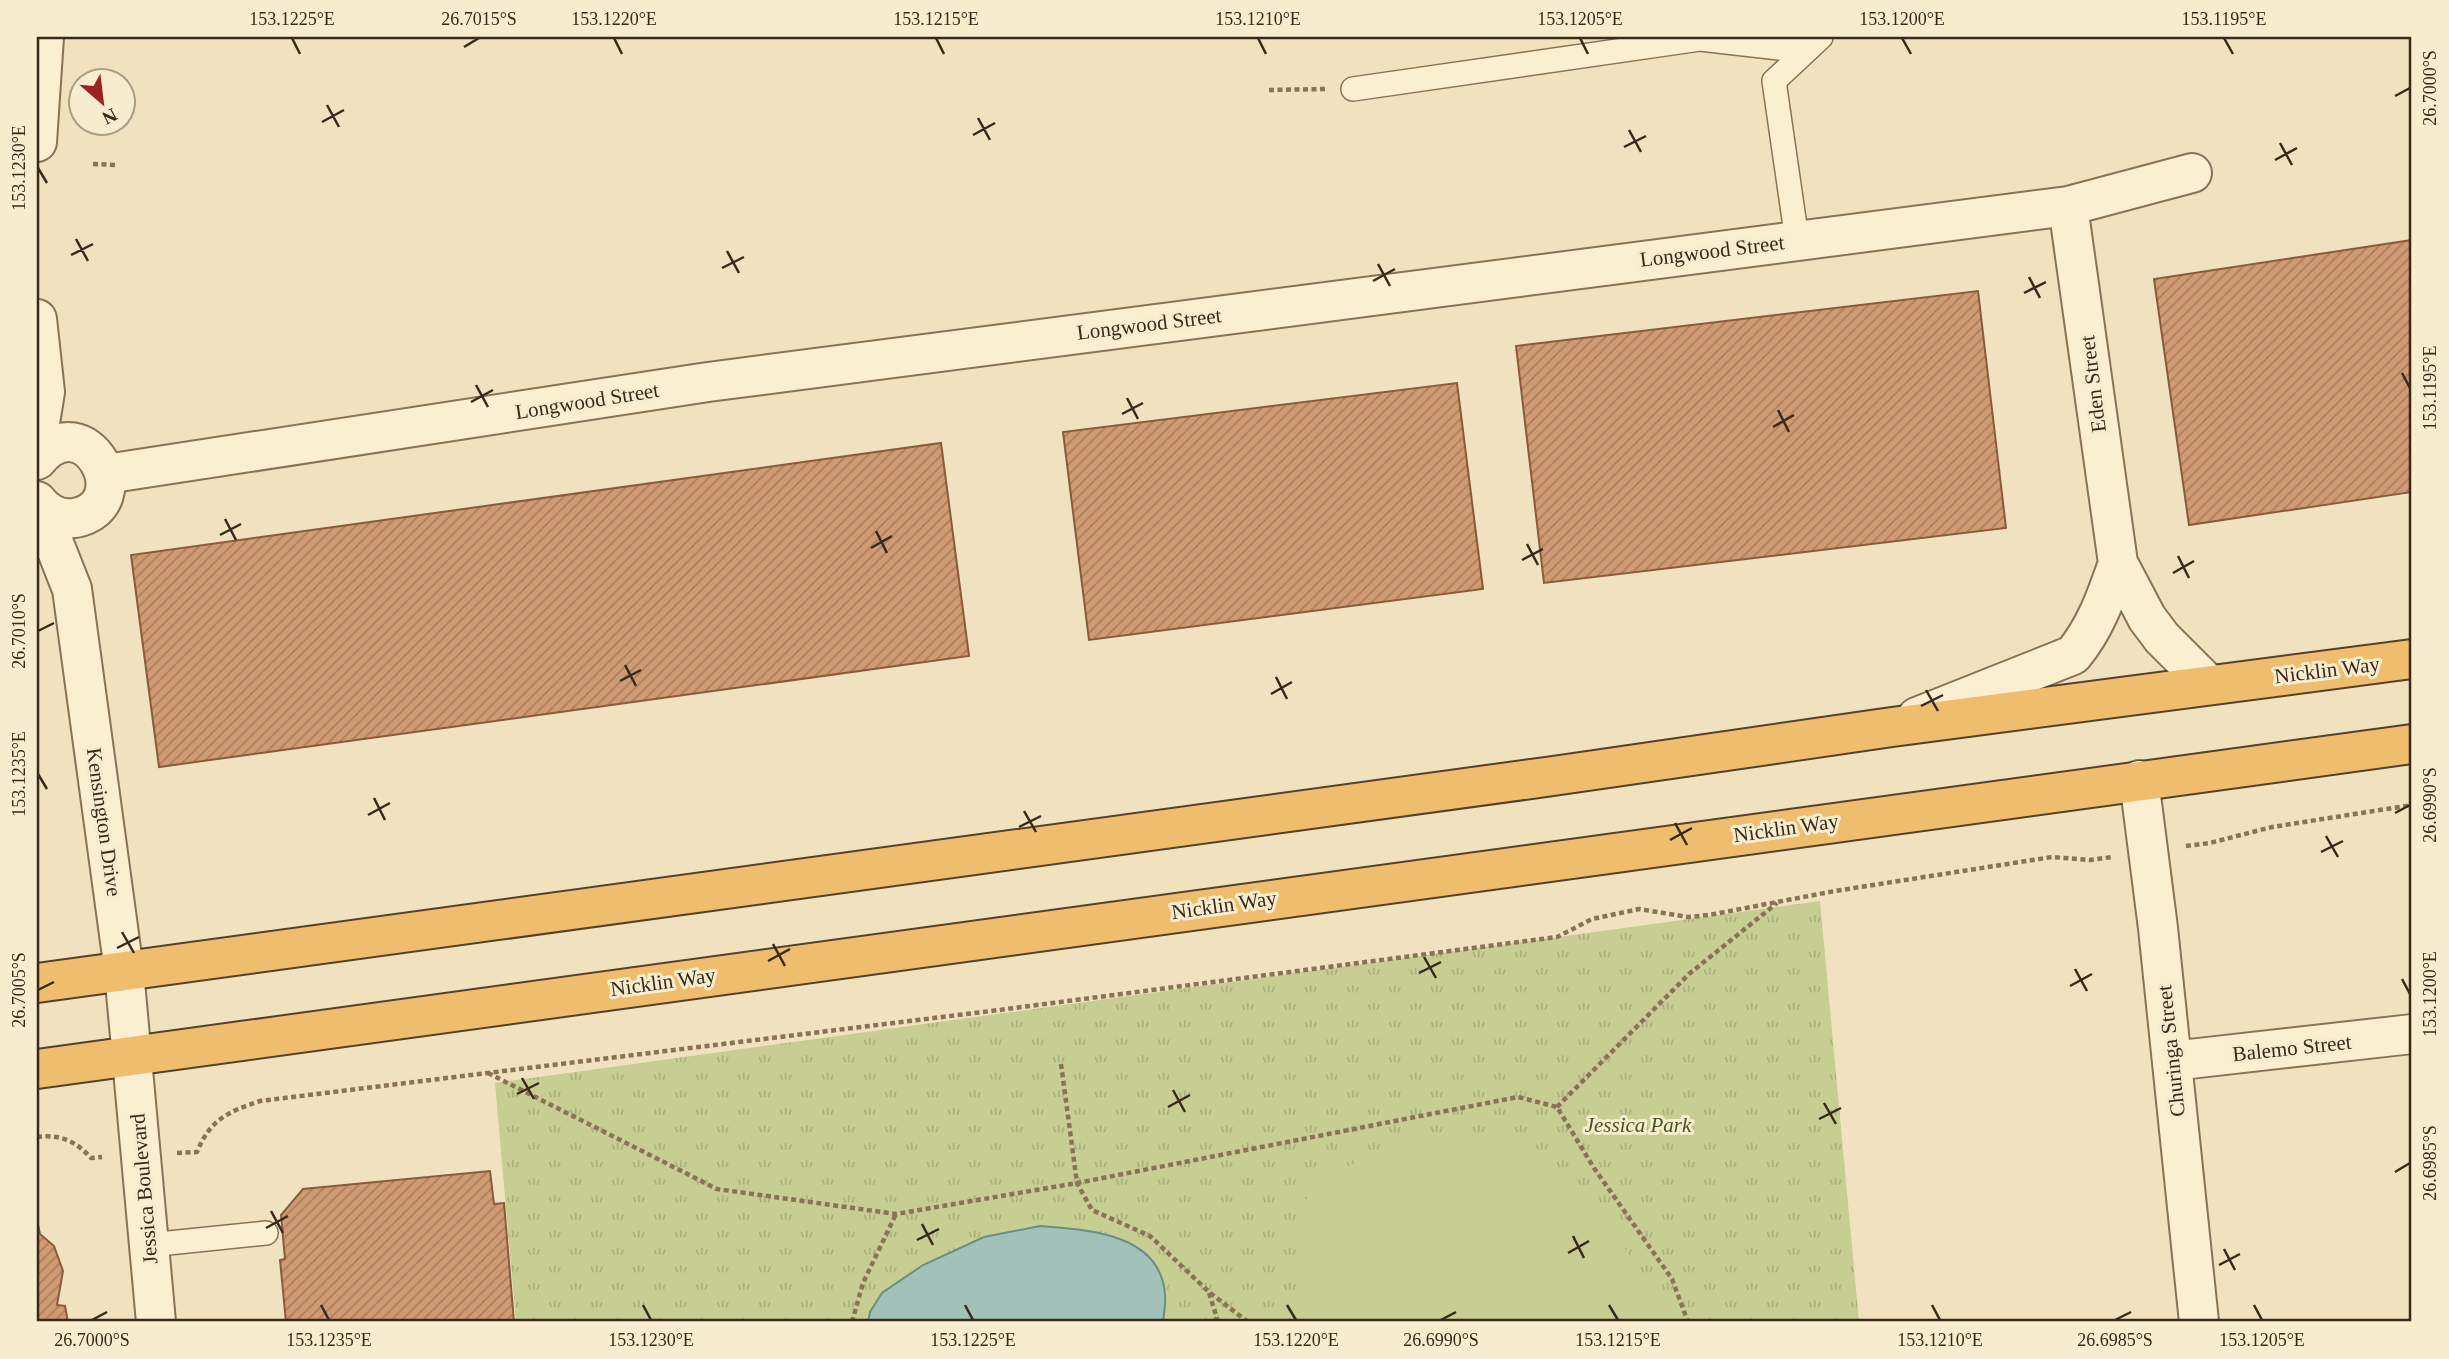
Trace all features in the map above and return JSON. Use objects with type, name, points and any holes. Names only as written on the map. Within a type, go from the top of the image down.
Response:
[{"type":"highway","name":"Nicklin Way","points":[[37,983],[1539,778],[1892,727],[2412,659]]},
{"type":"highway","name":"Nicklin Way","points":[[37,1069],[2412,744]]},
{"type":"street","points":[[37,142],[44,37]]},
{"type":"street","name":"Longwood Street","points":[[106,474],[708,382],[2068,206],[2192,173]]},
{"type":"street","name":"Eden Street","points":[[2068,206],[2118,563],[2147,618],[2162,638],[2208,684]]},
{"type":"street","points":[[37,320],[55,442],[37,460]]},
{"type":"street","points":[[55,442],[88,448],[100,459],[106,474]]},
{"type":"street","name":"Kensington Drive","points":[[72,589],[89,512],[100,502],[106,488],[106,474]]},
{"type":"street","points":[[37,502],[48,513],[62,518],[89,512]]},
{"type":"street","name":"Kensington Drive","points":[[37,502],[72,589],[124,971],[131,1056]]},
{"type":"street","name":"Eden Street","points":[[1892,727],[2073,655],[2089,636],[2099,616],[2118,563]]},
{"type":"street","name":"Churinga Street","points":[[2139,780],[2199,1322]]},
{"type":"street","name":"Balemo Street","points":[[2172,1061],[2412,1034]]},
{"type":"street","name":"Jessica Boulevard","points":[[131,1056],[156,1322]]},
{"type":"lane","points":[[1353,89],[1700,39],[1813,44]]},
{"type":"lane","points":[[1797,240],[1774,81],[1813,44]]},
{"type":"lane","points":[[149,1245],[266,1233]]},
{"type":"path","points":[[1269,90],[1353,89]]},
{"type":"path","points":[[93,164],[116,165]]},
{"type":"path","points":[[2197,845],[2272,827],[2412,805]]},
{"type":"path","points":[[184,1152],[197,1152],[204,1135],[216,1121],[236,1109],[260,1101],[999,1010],[1558,937],[1592,919],[1639,909],[1688,917],[1709,915],[2052,857],[2090,860],[2102,858]]},
{"type":"path","points":[[1557,1107],[1689,974],[1780,901]]},
{"type":"path","points":[[1061,1064],[1077,1183],[1092,1210],[1150,1236],[1209,1292],[1248,1322]]},
{"type":"path","points":[[488,1073],[717,1189],[896,1214],[1077,1183],[1518,1097],[1557,1107],[1594,1168],[1672,1279],[1688,1322]]},
{"type":"path","points":[[37,1137],[65,1138],[80,1146],[91,1158],[109,1157]]},
{"type":"path","points":[[852,1322],[863,1283],[896,1214]]},
{"type":"path","points":[[1209,1292],[1216,1318],[1213,1322]]},
{"type":"green space","name":"Jessica Park","points":[[1820,901],[1859,1322],[516,1322],[495,1083]]},
{"type":"green space","points":[[1419,1135],[1532,1144],[1599,1211],[1662,1302],[1670,1322],[1307,1322],[1296,1217],[1317,1180]]},
{"type":"water","points":[[1040,1226],[1100,1233],[1136,1247],[1151,1259],[1160,1274],[1165,1298],[1163,1322],[868,1322],[870,1312],[882,1293],[923,1265],[984,1237]]},
{"type":"building","points":[[2412,240],[2412,492],[2189,525],[2154,279]]},
{"type":"building","points":[[1978,291],[2006,528],[1544,583],[1516,346]]},
{"type":"building","points":[[1457,383],[1483,589],[1089,640],[1063,432]]},
{"type":"building","points":[[941,443],[969,656],[159,767],[131,555]]},
{"type":"building","points":[[490,1171],[494,1204],[504,1203],[514,1322],[286,1322],[280,1260],[285,1259],[281,1215],[303,1189]]},
{"type":"building","points":[[37,1220],[40,1234],[54,1246],[63,1271],[57,1305],[65,1306],[68,1322],[37,1322]]}]
